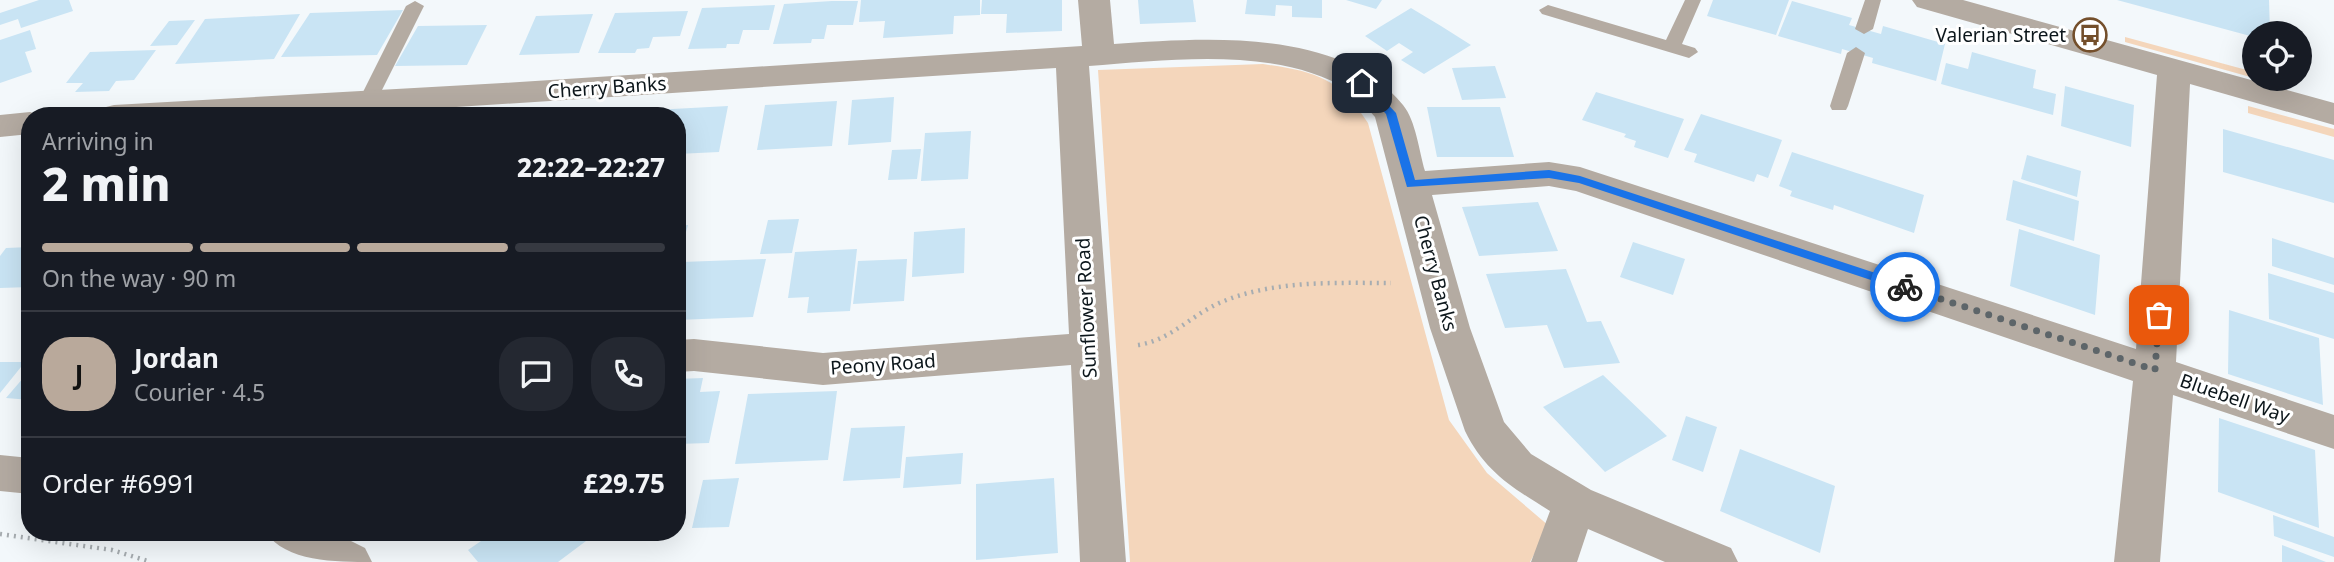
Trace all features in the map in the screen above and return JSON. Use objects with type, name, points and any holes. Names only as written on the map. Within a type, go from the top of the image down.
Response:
[{"type":"street","points":[[1085,54],[1094,0]]},
{"type":"street","points":[[1928,0],[2334,114]]},
{"type":"street","name":"Cherry Banks","points":[[285,107],[368,100],[499,105],[1085,54],[1170,50],[1254,51],[1313,62],[1362,83],[1391,113],[1450,328],[1486,431],[1516,467],[1576,503],[1715,562]]},
{"type":"street","name":"Sunflower Road","points":[[1085,54],[1088,348],[1103,562]]},
{"type":"street","points":[[2137,562],[2155,370],[2174,95],[2173,69]]},
{"type":"street","points":[[0,126],[21,124]]},
{"type":"street","name":"Bluebell Way","points":[[1411,184],[1549,174],[1580,179],[2334,432]]},
{"type":"street","name":"Peony Road","points":[[686,355],[822,369],[1088,348]]},
{"type":"street","points":[[0,473],[21,475]]},
{"type":"street","points":[[1554,562],[1576,503]]},
{"type":"street","points":[[307,541],[349,562]]},
{"type":"lane","points":[[1548,10],[1681,49],[1693,0]]},
{"type":"lane","points":[[1864,29],[1873,0]]},
{"type":"lane","points":[[368,100],[415,6]]},
{"type":"lane","points":[[1839,106],[1856,53]]},
{"type":"path","points":[[1088,348],[1155,344],[1177,332],[1205,309],[1245,294],[1311,284],[1438,283]]},
{"type":"path","points":[[0,534],[21,537]]},
{"type":"path","points":[[49,541],[112,550],[150,562]]},
{"type":"shaded area","points":[[2125,37],[2242,69],[2242,75],[2125,42]]},
{"type":"shaded area","points":[[1263,64],[1297,70],[1323,79],[1346,95],[1368,123],[1449,420],[1487,473],[1549,526],[1530,562],[1130,562],[1098,70]]},
{"type":"shaded area","points":[[2248,106],[2334,129],[2334,137],[2248,113]]},
{"type":"building","points":[[39,0],[69,0],[73,11],[21,28],[18,19],[0,25],[0,13]]},
{"type":"building","points":[[861,0],[980,0],[980,15],[954,16],[953,34],[883,38],[885,21],[859,22]]},
{"type":"building","points":[[982,0],[1062,0],[1062,31],[1006,33],[1007,14],[981,14]]},
{"type":"building","points":[[1138,0],[1193,0],[1196,22],[1140,24]]},
{"type":"building","points":[[1247,0],[1322,0],[1322,18],[1292,17],[1292,6],[1276,5],[1275,16],[1245,14]]},
{"type":"building","points":[[1346,0],[1382,0],[1376,9]]},
{"type":"building","points":[[1713,0],[1789,0],[1776,35],[1707,16]]},
{"type":"building","points":[[2117,0],[2269,0],[2270,21],[2242,21],[2242,34]]},
{"type":"building","points":[[858,1],[853,25],[827,25],[824,39],[812,39],[811,43],[773,44],[784,4]]},
{"type":"building","points":[[1792,1],[1852,18],[1849,25],[1881,34],[1883,26],[1945,44],[1936,81],[1872,63],[1873,58],[1842,49],[1841,54],[1778,36]]},
{"type":"building","points":[[775,5],[769,30],[743,30],[739,44],[727,44],[726,48],[688,49],[702,8]]},
{"type":"building","points":[[1411,8],[1471,45],[1424,74],[1401,60],[1413,52],[1399,43],[1387,51],[1365,36]]},
{"type":"building","points":[[403,10],[377,55],[281,57],[310,13]]},
{"type":"building","points":[[688,11],[680,36],[653,37],[649,48],[637,49],[635,53],[598,53],[615,13]]},
{"type":"building","points":[[300,14],[274,59],[175,64],[205,19]]},
{"type":"building","points":[[593,14],[579,53],[519,55],[536,16]]},
{"type":"building","points":[[195,20],[177,45],[150,46],[169,21]]},
{"type":"building","points":[[487,25],[467,65],[395,66],[418,26]]},
{"type":"building","points":[[30,30],[36,49],[25,52],[32,72],[0,83],[0,40]]},
{"type":"building","points":[[156,50],[134,80],[116,81],[109,91],[75,92],[83,83],[66,83],[90,52]]},
{"type":"building","points":[[1972,52],[2036,70],[2033,88],[2056,94],[2053,115],[1941,84],[1946,63],[1968,69]]},
{"type":"building","points":[[1495,66],[1506,98],[1462,100],[1452,68]]},
{"type":"building","points":[[2065,86],[2134,105],[2131,147],[2061,126]]},
{"type":"building","points":[[1596,92],[1684,119],[1668,158],[1634,147],[1636,141],[1624,137],[1626,134],[1582,120]]},
{"type":"building","points":[[894,97],[891,142],[848,145],[852,100]]},
{"type":"building","points":[[837,101],[832,146],[757,150],[765,105]]},
{"type":"building","points":[[728,106],[719,152],[686,154],[686,108]]},
{"type":"building","points":[[1427,107],[1500,107],[1514,157],[1437,157]]},
{"type":"building","points":[[1701,114],[1782,140],[1768,178],[1757,174],[1754,182],[1694,162],[1697,154],[1684,150]]},
{"type":"building","points":[[2223,129],[2334,160],[2334,203],[2223,172]]},
{"type":"building","points":[[971,131],[968,179],[921,181],[925,133]]},
{"type":"building","points":[[921,149],[917,179],[888,180],[892,150]]},
{"type":"building","points":[[1792,152],[1924,195],[1914,233],[1834,205],[1833,210],[1790,196],[1792,191],[1779,186]]},
{"type":"building","points":[[2027,155],[2081,171],[2077,197],[2021,179]]},
{"type":"building","points":[[2013,180],[2079,201],[2074,241],[2006,220]]},
{"type":"building","points":[[1538,202],[1558,251],[1479,256],[1462,207]]},
{"type":"building","points":[[799,219],[792,253],[760,254],[768,220]]},
{"type":"building","points":[[965,228],[964,273],[912,277],[914,232]]},
{"type":"building","points":[[2019,229],[2100,255],[2095,315],[2010,286]]},
{"type":"building","points":[[2272,238],[2334,258],[2334,285],[2272,266]]},
{"type":"building","points":[[1633,242],[1685,259],[1673,295],[1620,277]]},
{"type":"building","points":[[21,247],[21,287],[0,288],[0,256],[6,248]]},
{"type":"building","points":[[857,249],[850,311],[807,313],[809,297],[788,298],[795,252]]},
{"type":"building","points":[[766,259],[753,317],[686,320],[686,262]]},
{"type":"building","points":[[907,259],[904,301],[853,304],[858,261]]},
{"type":"building","points":[[1566,269],[1587,322],[1601,321],[1620,363],[1564,368],[1547,325],[1505,328],[1486,274]]},
{"type":"building","points":[[2268,273],[2334,293],[2334,339],[2269,319]]},
{"type":"building","points":[[2229,310],[2319,338],[2323,405],[2228,374]]},
{"type":"building","points":[[0,362],[21,362],[21,367],[0,393]]},
{"type":"building","points":[[1603,375],[1667,436],[1605,472],[1543,407]]},
{"type":"building","points":[[703,378],[700,392],[720,391],[709,443],[686,444],[686,379]]},
{"type":"building","points":[[21,380],[21,399],[6,398]]},
{"type":"building","points":[[837,391],[828,460],[735,464],[748,394]]},
{"type":"building","points":[[1686,416],[1717,427],[1703,472],[1672,460]]},
{"type":"building","points":[[2219,418],[2315,450],[2319,528],[2218,492]]},
{"type":"building","points":[[905,426],[900,478],[843,481],[851,428]]},
{"type":"building","points":[[1740,449],[1835,486],[1820,553],[1720,511]]},
{"type":"building","points":[[963,453],[961,484],[903,488],[906,457]]},
{"type":"building","points":[[739,478],[729,527],[692,528],[703,480]]},
{"type":"building","points":[[1054,478],[1058,553],[976,560],[976,484]]},
{"type":"building","points":[[2273,515],[2334,537],[2334,557],[2274,536]]},
{"type":"building","points":[[481,541],[586,541],[558,562],[478,562],[468,550]]},
{"type":"building","points":[[2282,545],[2326,562],[2282,562]]},
{"type":"way so far","points":[[1905,287],[2155,370],[2159,315]]},
{"type":"place","name":"Valerian Street","points":[[2090,35]]},
{"type":"route","points":[[1362,83],[1391,113],[1411,184],[1549,174],[1580,179],[1905,287]]}]
